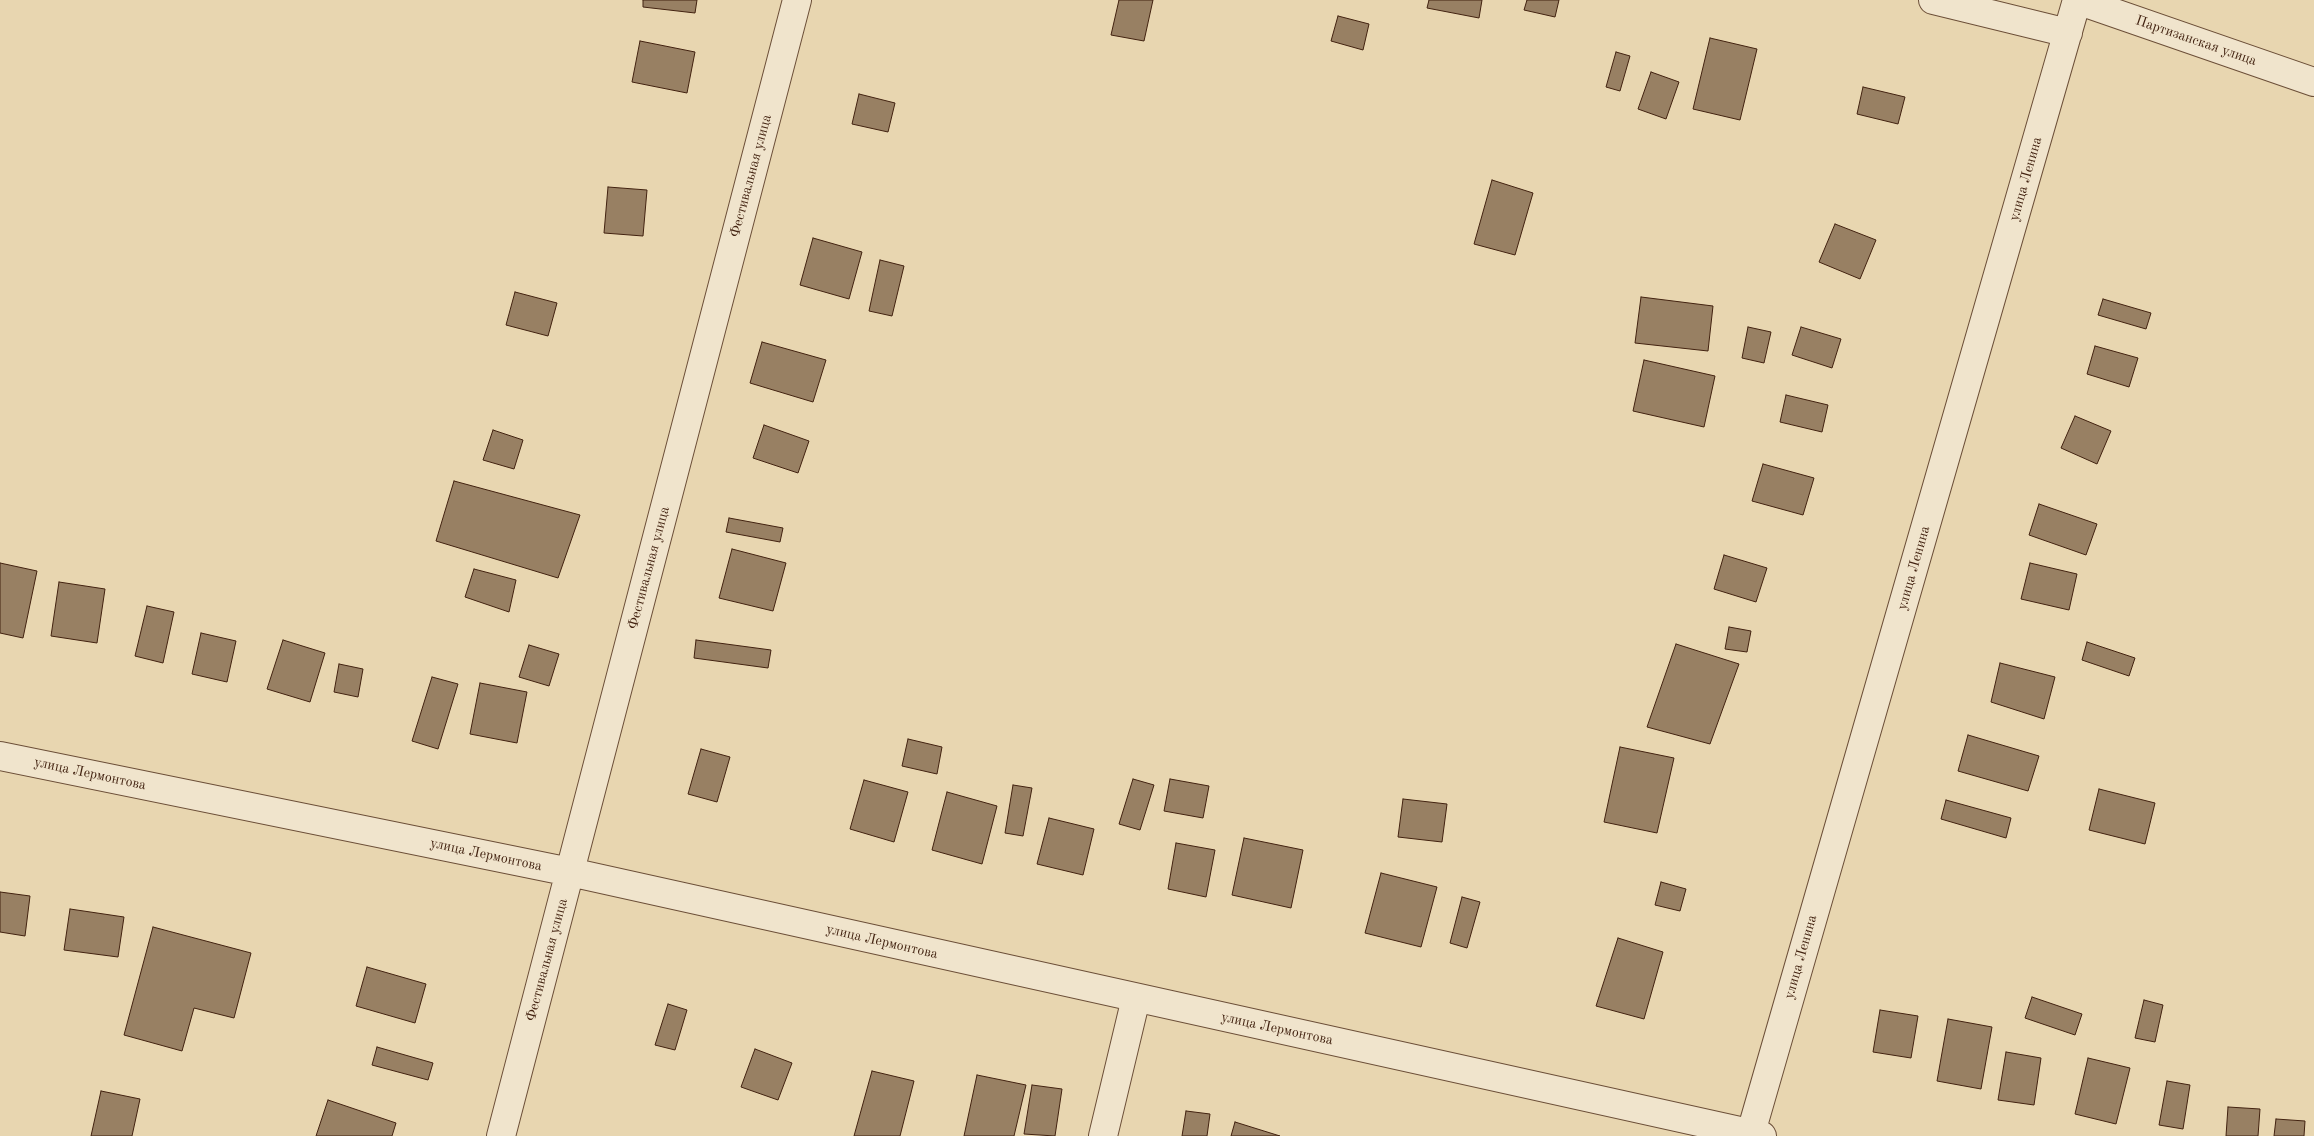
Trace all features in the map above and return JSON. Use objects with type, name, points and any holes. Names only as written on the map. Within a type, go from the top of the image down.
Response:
[{"type":"street","name":"Фестивальная улица","points":[[501,1136],[797,0]]},
{"type":"street","points":[[1934,0],[2068,33]]},
{"type":"street","name":"улица Ленина","points":[[1754,1135],[2077,0]]},
{"type":"street","name":"Партизанская улица","points":[[2077,0],[2314,82]]},
{"type":"street","name":"улица Лермонтова","points":[[0,756],[570,872],[1754,1135]]},
{"type":"street","points":[[1103,1136],[1136,998]]},
{"type":"building","points":[[643,0],[697,0],[695,13],[643,7]]},
{"type":"building","points":[[1119,0],[1153,0],[1144,41],[1111,35]]},
{"type":"building","points":[[1429,0],[1482,0],[1479,18],[1427,8]]},
{"type":"building","points":[[1527,0],[1559,0],[1555,17],[1524,10]]},
{"type":"building","points":[[1338,16],[1369,24],[1363,50],[1331,41]]},
{"type":"building","points":[[1710,38],[1757,49],[1740,120],[1693,109]]},
{"type":"building","points":[[640,41],[695,52],[687,93],[632,82]]},
{"type":"building","points":[[1616,52],[1630,56],[1620,91],[1606,87]]},
{"type":"building","points":[[1651,72],[1679,82],[1666,119],[1638,109]]},
{"type":"building","points":[[1863,87],[1905,97],[1898,124],[1857,114]]},
{"type":"building","points":[[859,94],[895,103],[888,132],[852,124]]},
{"type":"building","points":[[1492,180],[1533,193],[1515,255],[1474,244]]},
{"type":"building","points":[[608,187],[647,190],[643,236],[604,233]]},
{"type":"building","points":[[1835,224],[1876,240],[1860,279],[1819,262]]},
{"type":"building","points":[[813,238],[862,252],[849,299],[800,285]]},
{"type":"building","points":[[880,260],[904,266],[892,316],[869,311]]},
{"type":"building","points":[[515,292],[557,303],[548,336],[506,325]]},
{"type":"building","points":[[1641,297],[1713,306],[1708,351],[1635,343]]},
{"type":"building","points":[[2103,299],[2151,313],[2146,329],[2098,315]]},
{"type":"building","points":[[1748,327],[1771,332],[1764,363],[1742,358]]},
{"type":"building","points":[[1801,327],[1841,339],[1832,368],[1792,355]]},
{"type":"building","points":[[762,342],[826,360],[813,402],[750,383]]},
{"type":"building","points":[[2095,346],[2138,358],[2129,387],[2087,374]]},
{"type":"building","points":[[1644,360],[1715,376],[1704,427],[1633,411]]},
{"type":"building","points":[[1786,395],[1828,405],[1822,432],[1780,422]]},
{"type":"building","points":[[2075,416],[2111,431],[2097,464],[2061,448]]},
{"type":"building","points":[[764,425],[809,441],[798,473],[753,458]]},
{"type":"building","points":[[493,430],[523,440],[514,469],[483,460]]},
{"type":"building","points":[[1763,464],[1814,478],[1803,515],[1752,501]]},
{"type":"building","points":[[454,481],[580,515],[558,578],[436,541]]},
{"type":"building","points":[[2039,504],[2097,524],[2086,555],[2029,535]]},
{"type":"building","points":[[729,518],[783,528],[780,542],[726,532]]},
{"type":"building","points":[[732,549],[786,563],[773,611],[719,598]]},
{"type":"building","points":[[1724,555],[1767,568],[1756,602],[1714,589]]},
{"type":"building","points":[[0,563],[37,571],[23,638],[0,633]]},
{"type":"building","points":[[2030,563],[2077,574],[2069,610],[2021,599]]},
{"type":"building","points":[[474,569],[516,580],[509,612],[465,597]]},
{"type":"building","points":[[59,582],[105,589],[97,643],[51,636]]},
{"type":"building","points":[[147,606],[174,612],[163,663],[135,656]]},
{"type":"building","points":[[1729,627],[1751,631],[1747,652],[1725,649]]},
{"type":"building","points":[[201,633],[236,641],[227,682],[192,674]]},
{"type":"building","points":[[283,640],[325,653],[310,702],[267,689]]},
{"type":"building","points":[[696,640],[771,650],[768,668],[694,658]]},
{"type":"building","points":[[2087,642],[2135,658],[2129,676],[2082,660]]},
{"type":"building","points":[[1676,644],[1739,664],[1710,744],[1647,727]]},
{"type":"building","points":[[529,645],[559,654],[549,686],[519,677]]},
{"type":"building","points":[[2000,663],[2055,677],[2044,719],[1991,702]]},
{"type":"building","points":[[339,664],[363,669],[358,697],[334,692]]},
{"type":"building","points":[[432,677],[458,684],[438,749],[412,741]]},
{"type":"building","points":[[480,683],[527,692],[517,743],[470,734]]},
{"type":"building","points":[[1968,735],[2039,756],[2028,791],[1958,771]]},
{"type":"building","points":[[908,739],[942,747],[937,774],[902,766]]},
{"type":"building","points":[[1620,747],[1674,758],[1657,833],[1604,822]]},
{"type":"building","points":[[701,749],[730,757],[717,802],[688,794]]},
{"type":"building","points":[[1133,779],[1154,785],[1140,830],[1119,824]]},
{"type":"building","points":[[1170,779],[1209,786],[1203,818],[1164,811]]},
{"type":"building","points":[[864,780],[908,792],[894,842],[850,829]]},
{"type":"building","points":[[1013,785],[1032,788],[1023,836],[1005,833]]},
{"type":"building","points":[[2099,789],[2155,803],[2145,844],[2089,830]]},
{"type":"building","points":[[947,792],[997,806],[982,864],[932,850]]},
{"type":"building","points":[[1403,799],[1447,804],[1442,842],[1398,837]]},
{"type":"building","points":[[1946,800],[2011,818],[2006,838],[1941,819]]},
{"type":"building","points":[[1049,818],[1094,829],[1083,875],[1037,864]]},
{"type":"building","points":[[1244,838],[1303,850],[1291,908],[1232,895]]},
{"type":"building","points":[[1176,843],[1215,850],[1206,897],[1168,889]]},
{"type":"building","points":[[1381,873],[1437,887],[1421,947],[1365,933]]},
{"type":"building","points":[[1661,882],[1686,889],[1680,911],[1655,905]]},
{"type":"building","points":[[0,892],[30,896],[25,936],[0,932]]},
{"type":"building","points":[[1462,897],[1480,902],[1467,948],[1450,943]]},
{"type":"building","points":[[70,909],[124,917],[118,957],[64,950]]},
{"type":"building","points":[[153,927],[251,953],[234,1018],[194,1008],[182,1051],[124,1035]]},
{"type":"building","points":[[1618,938],[1663,952],[1644,1019],[1596,1006]]},
{"type":"building","points":[[367,967],[426,984],[415,1023],[356,1006]]},
{"type":"building","points":[[2032,997],[2082,1014],[2075,1035],[2025,1018]]},
{"type":"building","points":[[2144,1000],[2163,1005],[2155,1042],[2135,1038]]},
{"type":"building","points":[[668,1004],[687,1010],[675,1050],[655,1045]]},
{"type":"building","points":[[1880,1010],[1918,1016],[1911,1058],[1873,1052]]},
{"type":"building","points":[[1948,1019],[1992,1027],[1981,1089],[1937,1081]]},
{"type":"building","points":[[377,1047],[433,1063],[428,1080],[372,1065]]},
{"type":"building","points":[[755,1049],[792,1063],[778,1100],[741,1087]]},
{"type":"building","points":[[2006,1052],[2041,1058],[2034,1105],[1998,1100]]},
{"type":"building","points":[[2088,1058],[2130,1068],[2116,1124],[2075,1114]]},
{"type":"building","points":[[872,1071],[914,1081],[900,1136],[854,1136]]},
{"type":"building","points":[[977,1075],[1026,1085],[1014,1136],[964,1136]]},
{"type":"building","points":[[2167,1081],[2190,1085],[2183,1129],[2159,1125]]},
{"type":"building","points":[[1032,1085],[1062,1089],[1055,1136],[1024,1134]]},
{"type":"building","points":[[101,1091],[140,1099],[132,1136],[91,1136]]},
{"type":"building","points":[[328,1100],[396,1123],[392,1136],[316,1136]]},
{"type":"building","points":[[2228,1107],[2260,1109],[2258,1136],[2226,1136]]},
{"type":"building","points":[[1186,1111],[1210,1114],[1207,1136],[1182,1136]]},
{"type":"building","points":[[2276,1119],[2305,1121],[2304,1136],[2274,1136]]},
{"type":"building","points":[[1235,1122],[1280,1136],[1231,1136]]}]
